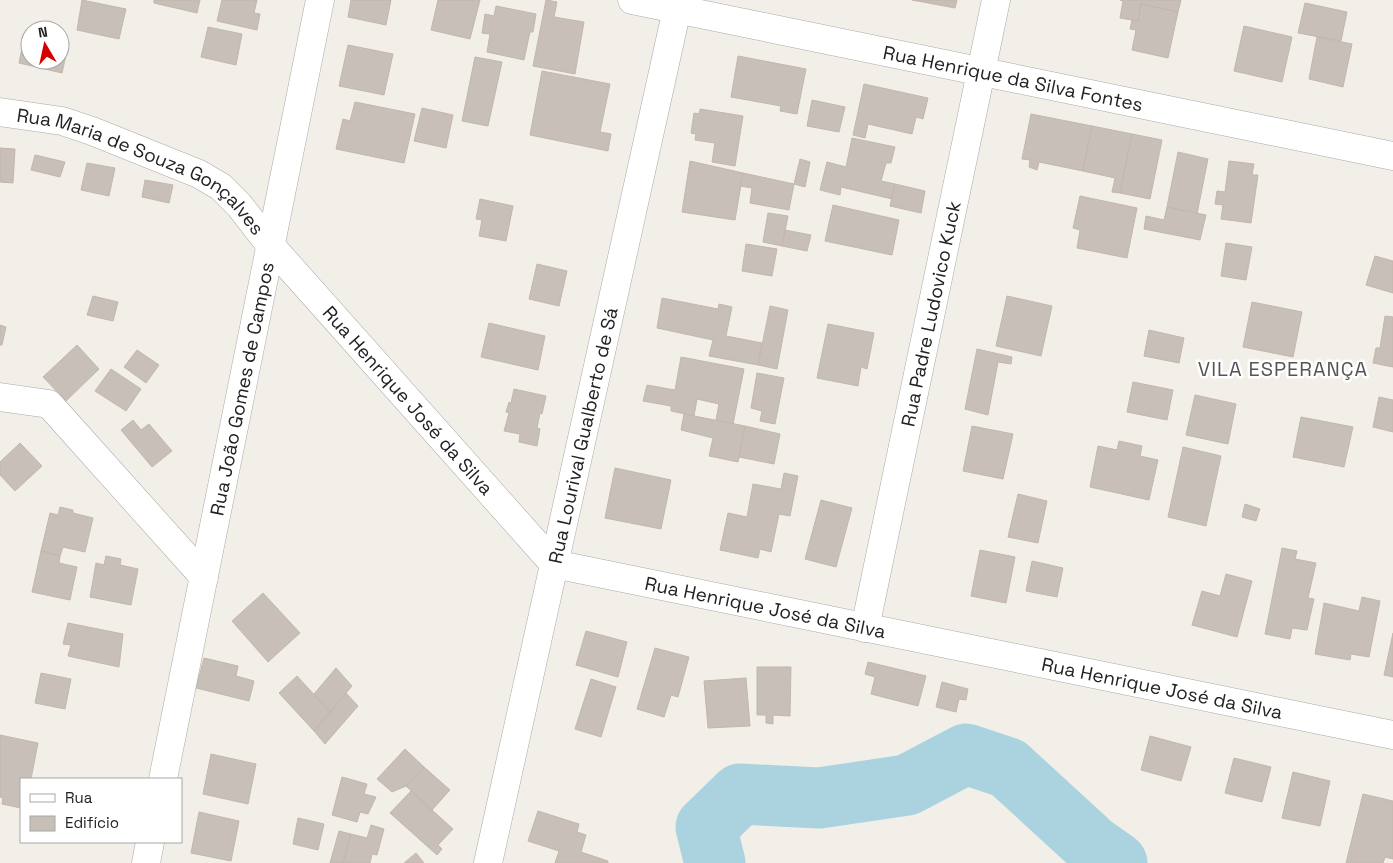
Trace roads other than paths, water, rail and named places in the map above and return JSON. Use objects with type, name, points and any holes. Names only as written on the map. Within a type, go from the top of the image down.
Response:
[{"type":"street","name":"Rua João Gomes de Campos","points":[[163,778],[320,0]]},
{"type":"street","name":"Rua Henrique da Silva Fontes","points":[[632,0],[1393,156]]},
{"type":"street","name":"Rua Padre Ludovico Kuck","points":[[865,628],[996,0]]},
{"type":"street","name":"Rua Lourival Gualberto de Sá","points":[[488,863],[677,9]]},
{"type":"street","name":"Rua Maria de Souza Gonçalves","points":[[0,112],[62,121],[199,174],[221,187],[239,204],[271,246]]},
{"type":"street","name":"Rua Henrique José da Silva","points":[[271,246],[554,564],[1393,735]]},
{"type":"street","points":[[0,397],[49,404],[204,577]]},
{"type":"street","points":[[146,863],[150,843]]},
{"type":"waterway","points":[[715,863],[706,827],[740,794],[819,798],[907,785],[966,754],[1008,768],[1093,846],[1117,863]]},
{"type":"district","name":"VILA ESPERANÇA","points":[[1283,369]]}]
